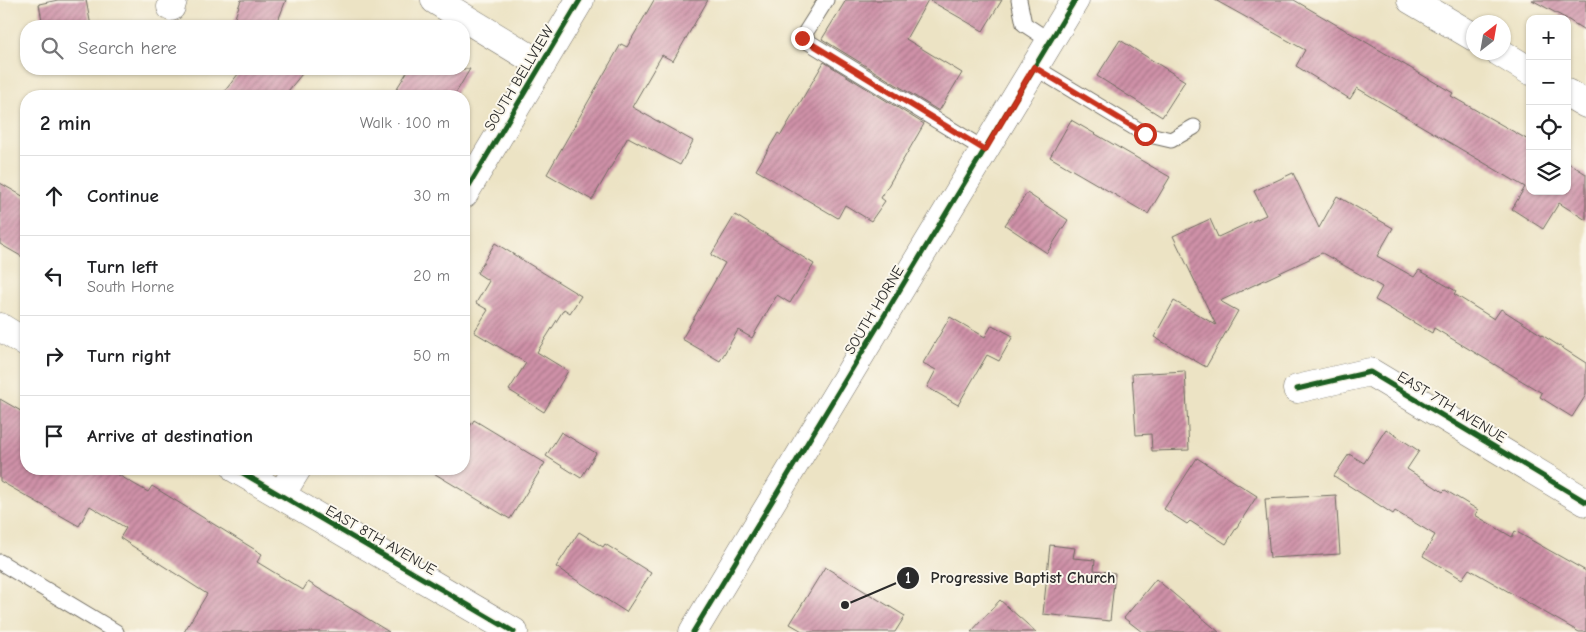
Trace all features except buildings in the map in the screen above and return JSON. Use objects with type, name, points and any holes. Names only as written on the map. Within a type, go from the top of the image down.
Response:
[{"type":"street","points":[[434,0],[467,20]]},
{"type":"street","name":"SOUTH BELLVIEW","points":[[470,184],[580,0]]},
{"type":"street","name":"SOUTH HORNE","points":[[693,632],[1075,0]]},
{"type":"street","points":[[1411,0],[1466,32]]},
{"type":"street","points":[[470,22],[542,65]]},
{"type":"street","points":[[1511,59],[1526,69]]},
{"type":"street","points":[[1571,95],[1586,104]]},
{"type":"street","points":[[0,327],[20,339]]},
{"type":"street","name":"EAST 7TH AVENUE","points":[[1297,389],[1370,372],[1586,502]]},
{"type":"street","name":"EAST 8TH AVENUE","points":[[246,475],[514,632]]},
{"type":"street","points":[[281,496],[293,475]]},
{"type":"lane","points":[[826,0],[802,38],[985,150]]},
{"type":"lane","points":[[1019,0],[1024,24],[1050,41]]},
{"type":"lane","points":[[1034,67],[1145,134],[1171,140],[1194,127]]},
{"type":"lane","points":[[0,562],[116,632]]},
{"type":"cycle path","points":[[470,184],[580,0]]},
{"type":"cycle path","points":[[693,632],[1075,0]]},
{"type":"cycle path","points":[[1297,389],[1370,372],[1586,502]]},
{"type":"cycle path","points":[[246,475],[514,632]]},
{"type":"place","name":"Progressive Baptist Church","points":[[845,605]]},
{"type":"route","points":[[802,38],[985,150],[1034,67],[1145,134]]}]
